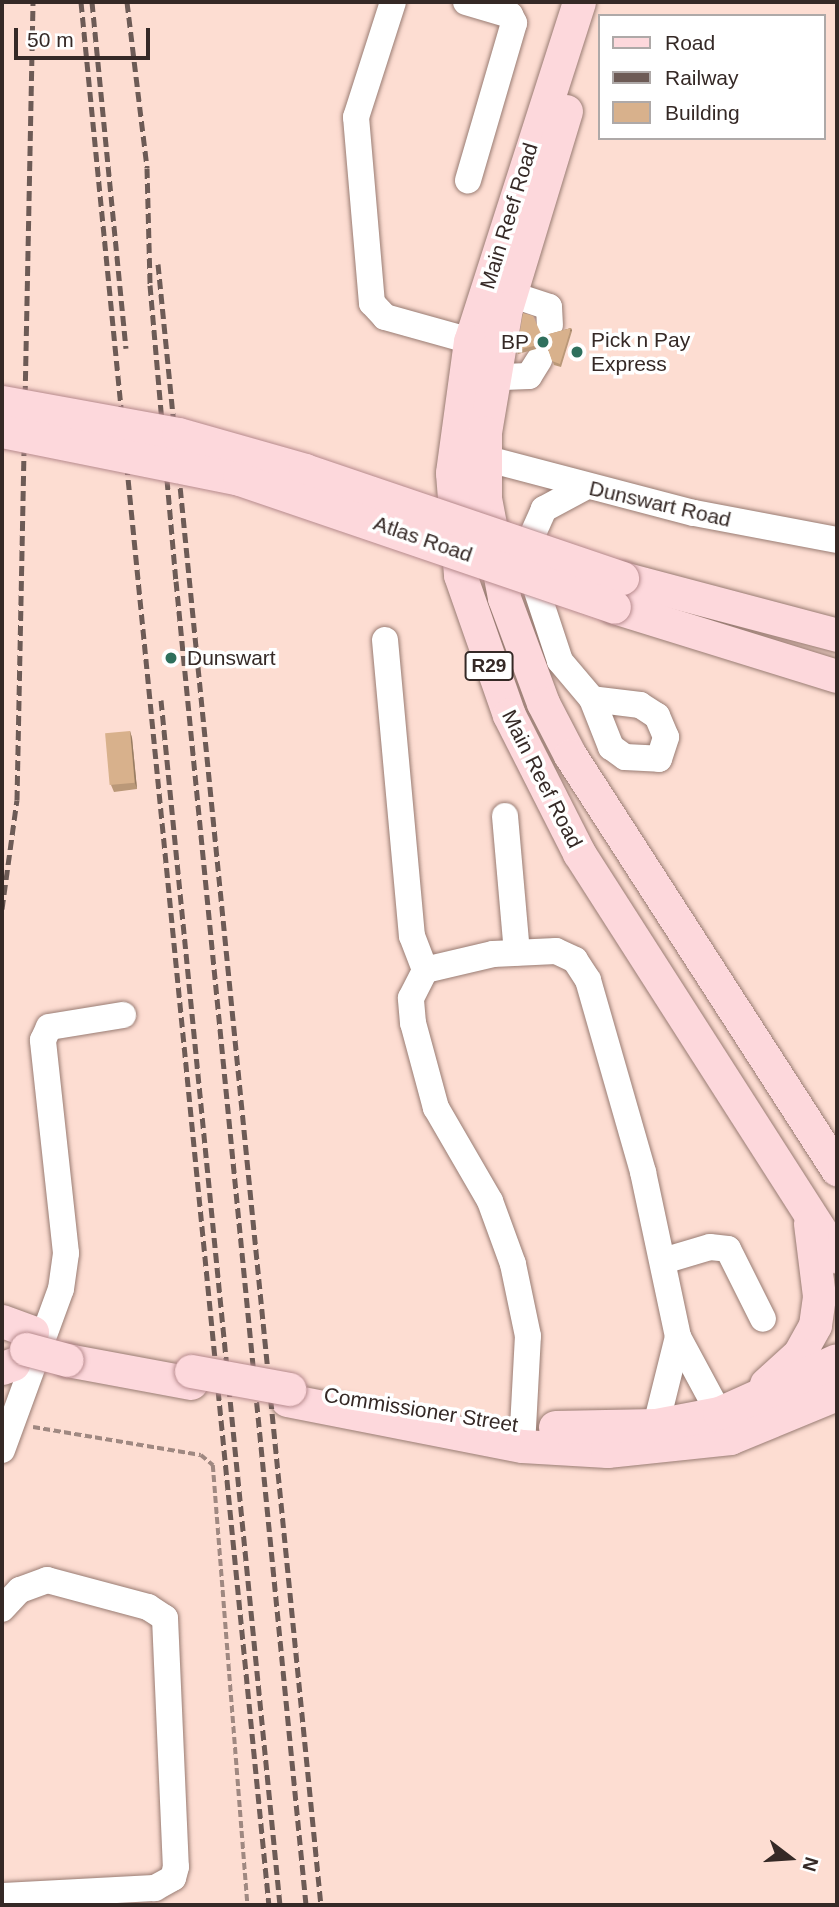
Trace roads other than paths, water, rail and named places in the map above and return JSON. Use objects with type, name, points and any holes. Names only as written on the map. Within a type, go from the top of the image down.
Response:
[{"type":"main road","name":"Main Reef Road","points":[[579,2],[484,345],[479,378],[452,473],[460,575],[509,715],[579,853],[837,1256]]},
{"type":"main road","name":"Main Reef Road","points":[[484,345],[510,295],[600,2]]},
{"type":"main road","name":"Main Reef Road","points":[[479,378],[491,545],[543,703],[837,1169]]},
{"type":"main road","name":"Atlas Road","points":[[2,402],[152,428],[292,467],[837,676]]},
{"type":"main road","name":"Atlas Road","points":[[2,431],[239,479],[618,592],[837,635]]},
{"type":"main road","points":[[793,1098],[837,1133]]},
{"type":"main road","points":[[729,1409],[788,1366],[815,1325],[818,1277],[807,1207]]},
{"type":"main road","name":"Commissioner Street","points":[[29,1348],[607,1451],[705,1444],[763,1427],[836,1396]]},
{"type":"main road","name":"Commissioner Street","points":[[523,1436],[656,1425],[729,1409],[837,1360]]},
{"type":"street","points":[[393,2],[356,117],[372,303],[385,317],[484,345]]},
{"type":"street","points":[[466,2],[510,15],[514,23],[468,180]]},
{"type":"street","points":[[510,295],[549,307],[550,325]]},
{"type":"street","points":[[479,378],[529,376],[539,360]]},
{"type":"street","name":"Dunswart Road","points":[[485,458],[585,488],[837,540]]},
{"type":"street","points":[[585,488],[544,509],[527,547],[560,661],[592,699]]},
{"type":"street","points":[[385,640],[412,936],[425,970],[411,998],[419,1065],[436,1108],[490,1201],[513,1264],[528,1336],[523,1436]]},
{"type":"street","points":[[505,817],[517,952]]},
{"type":"street","points":[[425,970],[517,952],[555,951],[575,960],[588,980],[663,1261],[678,1337],[729,1409]]},
{"type":"street","points":[[2,1450],[61,1289],[66,1253],[43,1040],[49,1027],[123,1016]]},
{"type":"street","points":[[663,1261],[710,1247],[728,1249],[763,1319]]},
{"type":"street","points":[[656,1425],[678,1337]]},
{"type":"street","points":[[2,1609],[20,1590],[47,1580],[148,1607],[165,1618],[176,1867],[173,1878],[155,1888],[2,1896]]},
{"type":"railway","points":[[2,909],[17,800],[33,2]]},
{"type":"railway","points":[[81,2],[269,1905]]},
{"type":"railway","points":[[92,2],[126,348]]},
{"type":"railway","points":[[127,2],[147,168],[150,285],[176,581],[306,1905]]},
{"type":"railway","points":[[158,264],[321,1905]]},
{"type":"railway","points":[[161,700],[280,1905]]},
{"type":"place","name":"BP","points":[[543,342]]},
{"type":"place","name":"Pick n Pay Express","points":[[577,352]]},
{"type":"place","name":"Dunswart","points":[[171,658]]}]
